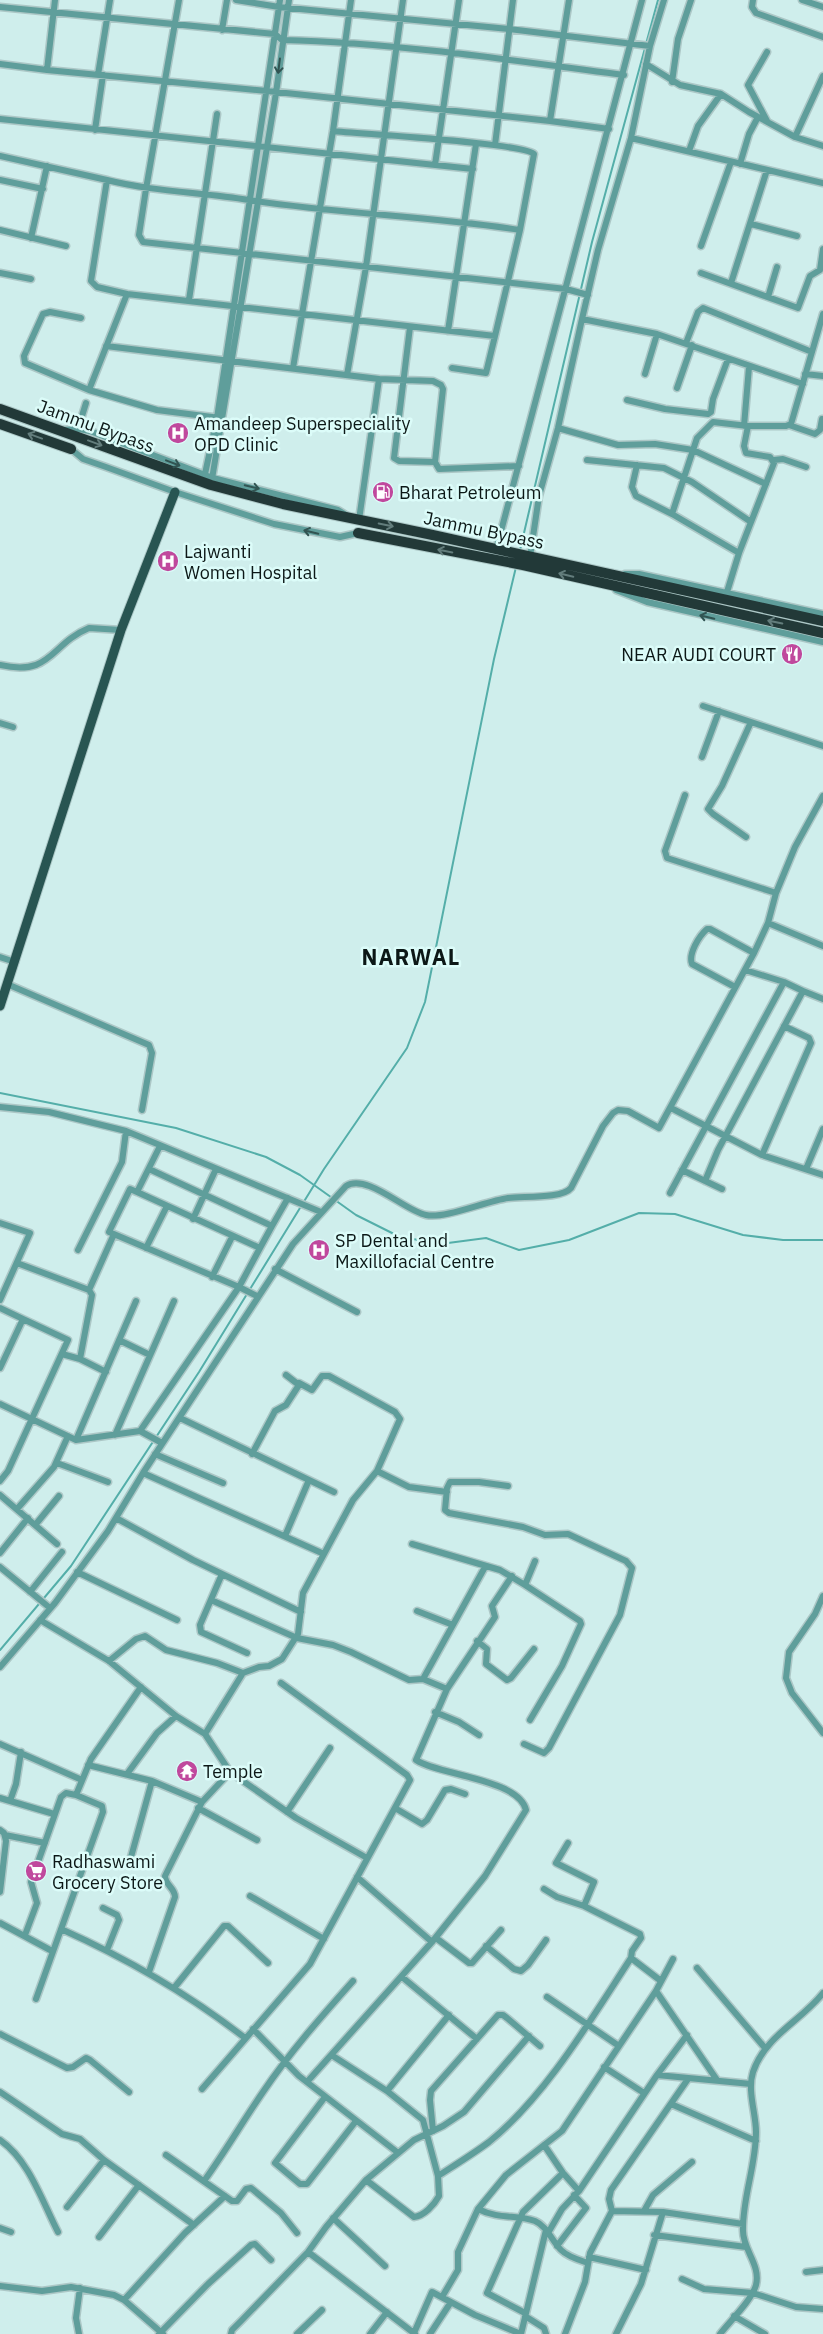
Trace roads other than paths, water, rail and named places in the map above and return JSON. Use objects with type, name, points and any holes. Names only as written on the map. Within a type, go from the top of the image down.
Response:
[{"type":"highway","name":"Jammu Bypass","points":[[0,409],[282,504],[526,559],[823,633]]},
{"type":"highway","name":"Jammu Bypass","points":[[0,424],[71,449]]},
{"type":"highway","name":"Jammu Bypass","points":[[358,534],[496,553]]},
{"type":"highway","name":"Jammu Bypass","points":[[602,578],[823,621]]},
{"type":"main road","points":[[0,1006],[121,630],[175,492]]},
{"type":"street","points":[[47,70],[55,0]]},
{"type":"street","points":[[96,130],[110,0]]},
{"type":"street","points":[[179,0],[173,25],[157,136],[146,189],[139,235],[141,240],[146,243],[566,288],[586,294]]},
{"type":"street","points":[[222,30],[227,0]]},
{"type":"street","points":[[236,0],[289,3],[350,13],[509,29],[649,46]]},
{"type":"street","points":[[293,368],[338,100],[351,0]]},
{"type":"street","points":[[347,375],[366,267],[403,0]]},
{"type":"street","points":[[435,165],[459,0]]},
{"type":"street","points":[[495,145],[513,0]]},
{"type":"street","points":[[550,121],[569,0]]},
{"type":"street","points":[[496,553],[608,129],[624,75],[636,44],[642,0]]},
{"type":"street","points":[[526,559],[539,496],[558,428],[586,294],[631,138],[649,46],[664,0]]},
{"type":"street","points":[[672,82],[678,39],[692,0]]},
{"type":"street","points":[[753,0],[752,7],[756,13],[823,37]]},
{"type":"street","points":[[802,0],[823,7]]},
{"type":"street","points":[[212,482],[219,418],[262,148],[267,90],[280,3]]},
{"type":"street","points":[[262,148],[276,93],[282,40],[289,3]]},
{"type":"street","points":[[0,7],[275,34],[282,40],[346,42],[396,47],[624,75]]},
{"type":"street","points":[[766,52],[748,85],[768,121]]},
{"type":"street","points":[[0,64],[267,90],[276,93],[550,121],[608,129]]},
{"type":"street","points":[[646,64],[672,82],[721,94],[758,117],[795,136],[823,146]]},
{"type":"street","points":[[795,136],[823,76]]},
{"type":"street","points":[[689,151],[698,126],[721,94]]},
{"type":"street","points":[[189,300],[217,114]]},
{"type":"street","points":[[740,164],[749,134],[758,117]]},
{"type":"street","points":[[0,120],[473,169]]},
{"type":"street","points":[[333,131],[495,145],[529,150],[534,154],[520,230],[486,373],[452,368]]},
{"type":"street","points":[[631,138],[823,183]]},
{"type":"street","points":[[448,331],[476,144]]},
{"type":"street","points":[[0,156],[146,189],[464,222],[520,230]]},
{"type":"street","points":[[701,246],[731,162]]},
{"type":"street","points":[[31,238],[47,166]]},
{"type":"street","points":[[731,283],[767,170]]},
{"type":"street","points":[[0,180],[43,189]]},
{"type":"street","points":[[107,180],[91,281],[97,287],[126,294],[495,336]]},
{"type":"street","points":[[751,224],[797,236]]},
{"type":"street","points":[[0,230],[66,246]]},
{"type":"street","points":[[701,272],[798,308],[810,276],[820,270],[823,250]]},
{"type":"street","points":[[768,297],[777,267]]},
{"type":"street","points":[[0,273],[32,280]]},
{"type":"street","points":[[89,390],[126,294]]},
{"type":"street","points":[[677,388],[698,312],[703,308],[812,352]]},
{"type":"street","points":[[81,318],[50,312],[42,314],[24,359],[28,365],[89,390],[157,410],[219,418]]},
{"type":"street","points":[[789,425],[823,314]]},
{"type":"street","points":[[582,319],[657,334],[802,384]]},
{"type":"street","points":[[410,327],[394,458],[399,461],[435,462]]},
{"type":"street","points":[[644,374],[657,334]]},
{"type":"street","points":[[106,346],[379,379],[433,381],[441,385],[443,389],[435,462],[439,469],[519,466]]},
{"type":"street","points":[[626,400],[665,410],[708,414],[711,412],[713,398],[728,359]]},
{"type":"street","points":[[749,367],[744,446],[746,453],[770,456],[774,460],[783,459],[806,467]]},
{"type":"street","points":[[806,374],[823,376]]},
{"type":"street","points":[[355,519],[379,379]]},
{"type":"street","points":[[78,429],[86,403]]},
{"type":"street","points":[[205,474],[219,418]]},
{"type":"street","points":[[672,514],[695,450],[697,438],[710,424],[746,426],[789,425],[815,434],[820,430],[822,419]]},
{"type":"street","points":[[558,428],[618,445],[655,444],[695,450],[766,484]]},
{"type":"street","points":[[60,430],[78,429],[205,474],[212,482]]},
{"type":"street","points":[[71,449],[83,459],[175,492],[283,526],[340,537],[358,534]]},
{"type":"street","points":[[587,460],[657,466],[685,478],[751,522]]},
{"type":"street","points":[[726,592],[774,460]]},
{"type":"street","points":[[637,465],[632,484],[634,494],[739,553]]},
{"type":"street","points":[[602,578],[639,574],[823,614]]},
{"type":"street","points":[[602,578],[647,602],[823,642]]},
{"type":"street","points":[[0,665],[18,669],[32,667],[46,660],[89,628],[121,630]]},
{"type":"street","points":[[703,706],[823,746]]},
{"type":"street","points":[[702,756],[718,711]]},
{"type":"street","points":[[746,837],[708,809],[722,786],[751,722]]},
{"type":"street","points":[[0,723],[13,727]]},
{"type":"street","points":[[685,795],[665,851],[667,858],[776,893]]},
{"type":"street","points":[[140,1431],[248,1291],[275,1269],[293,1244],[335,1196],[349,1184],[367,1186],[419,1213],[432,1216],[507,1198],[563,1194],[571,1188],[603,1126],[613,1113],[618,1110],[628,1112],[659,1128],[754,953],[768,923],[776,893],[795,847],[823,796]]},
{"type":"street","points":[[768,923],[823,946]]},
{"type":"street","points":[[735,988],[692,964],[691,956],[702,935],[707,929],[710,930],[754,953]]},
{"type":"street","points":[[0,957],[15,962]]},
{"type":"street","points":[[744,970],[784,982],[823,999]]},
{"type":"street","points":[[670,1193],[784,982]]},
{"type":"street","points":[[7,984],[149,1045],[152,1053],[142,1110]]},
{"type":"street","points":[[705,1181],[725,1137],[804,990]]},
{"type":"street","points":[[762,1155],[811,1043],[809,1038],[784,1026]]},
{"type":"street","points":[[0,1107],[49,1112],[126,1131],[321,1212]]},
{"type":"street","points":[[671,1108],[762,1155],[823,1175]]},
{"type":"street","points":[[806,1169],[823,1129]]},
{"type":"street","points":[[78,1250],[122,1162],[126,1131]]},
{"type":"street","points":[[137,1192],[160,1146]]},
{"type":"street","points":[[149,1169],[272,1226]]},
{"type":"street","points":[[193,1219],[216,1169]]},
{"type":"street","points":[[682,1170],[722,1189]]},
{"type":"street","points":[[248,1291],[109,1232],[130,1189],[232,1237],[260,1248]]},
{"type":"street","points":[[0,1668],[40,1620],[47,1606],[77,1572],[116,1518],[155,1454],[180,1418],[248,1291],[260,1248],[288,1198]]},
{"type":"street","points":[[146,1248],[167,1206]]},
{"type":"street","points":[[0,1223],[30,1232],[0,1300]]},
{"type":"street","points":[[89,1290],[114,1234]]},
{"type":"street","points":[[212,1277],[232,1237]]},
{"type":"street","points":[[17,1262],[89,1290],[92,1295],[80,1360]]},
{"type":"street","points":[[275,1269],[357,1312]]},
{"type":"street","points":[[115,1435],[174,1301]]},
{"type":"street","points":[[76,1440],[136,1302]]},
{"type":"street","points":[[0,1308],[68,1340],[8,1471],[0,1481]]},
{"type":"street","points":[[0,1368],[23,1319]]},
{"type":"street","points":[[119,1340],[150,1355]]},
{"type":"street","points":[[62,1354],[106,1372]]},
{"type":"street","points":[[205,1734],[243,1673],[259,1667],[269,1666],[282,1659],[297,1638],[303,1593],[353,1500],[377,1471],[399,1422],[399,1416],[329,1376],[322,1376],[312,1390],[286,1374]]},
{"type":"street","points":[[252,1454],[269,1421],[277,1409],[286,1405],[299,1383]]},
{"type":"street","points":[[0,1404],[76,1440],[140,1431],[162,1444]]},
{"type":"street","points":[[180,1418],[334,1492]]},
{"type":"street","points":[[17,1509],[57,1463],[68,1436]]},
{"type":"street","points":[[155,1454],[223,1483]]},
{"type":"street","points":[[57,1463],[108,1482]]},
{"type":"street","points":[[377,1471],[408,1487],[447,1492]]},
{"type":"street","points":[[143,1473],[324,1554]]},
{"type":"street","points":[[285,1536],[309,1480]]},
{"type":"street","points":[[508,1486],[479,1482],[454,1482],[449,1484],[445,1508],[449,1514],[523,1527],[545,1535],[568,1534],[626,1560],[632,1568],[620,1615],[549,1748],[544,1753],[524,1744]]},
{"type":"street","points":[[0,1495],[57,1544]]},
{"type":"street","points":[[36,1524],[59,1496]]},
{"type":"street","points":[[0,1554],[28,1518]]},
{"type":"street","points":[[116,1518],[222,1574],[301,1612]]},
{"type":"street","points":[[412,1544],[500,1570],[580,1621],[581,1624],[562,1666],[530,1720]]},
{"type":"street","points":[[30,1592],[62,1552]]},
{"type":"street","points":[[525,1585],[535,1561]]},
{"type":"street","points":[[423,1679],[485,1567]]},
{"type":"street","points":[[1,1569],[47,1606]]},
{"type":"street","points":[[77,1572],[177,1620]]},
{"type":"street","points":[[222,1574],[200,1625],[201,1632],[247,1653]]},
{"type":"street","points":[[307,2082],[333,2056],[434,1940],[480,1881],[526,1810],[524,1804],[516,1796],[490,1783],[416,1760],[435,1712],[447,1689],[495,1617],[492,1606],[512,1576]]},
{"type":"street","points":[[823,1596],[815,1614],[789,1652],[786,1678],[792,1693],[823,1733]]},
{"type":"street","points":[[211,1600],[297,1638],[342,1648],[409,1680],[423,1679],[447,1689]]},
{"type":"street","points":[[417,1611],[453,1625]]},
{"type":"street","points":[[40,1620],[109,1661],[176,1716],[205,1734],[230,1772],[287,1812],[367,1858]]},
{"type":"street","points":[[109,1661],[136,1639],[146,1636],[166,1650],[218,1663],[243,1673]]},
{"type":"street","points":[[478,1641],[487,1650],[486,1664],[507,1680],[511,1678],[534,1649]]},
{"type":"street","points":[[202,2089],[310,1964],[410,1780],[407,1775],[281,1684]]},
{"type":"street","points":[[76,1795],[88,1765],[141,1687]]},
{"type":"street","points":[[435,1712],[459,1722],[479,1735]]},
{"type":"street","points":[[127,1774],[158,1733],[176,1716]]},
{"type":"street","points":[[0,1744],[82,1780]]},
{"type":"street","points":[[287,1812],[330,1748]]},
{"type":"street","points":[[10,1801],[16,1784],[21,1752]]},
{"type":"street","points":[[88,1765],[152,1781],[200,1805],[257,1840]]},
{"type":"street","points":[[149,1972],[174,1897],[173,1890],[165,1880],[165,1876],[200,1805],[230,1772]]},
{"type":"street","points":[[131,1857],[152,1781]]},
{"type":"street","points":[[395,1808],[422,1824],[427,1820],[445,1790],[451,1788],[465,1794]]},
{"type":"street","points":[[25,1935],[37,1903],[31,1882],[61,1797],[66,1794],[76,1795],[102,1806],[103,1812],[36,1999]]},
{"type":"street","points":[[0,1798],[54,1814]]},
{"type":"street","points":[[2,1833],[45,1843]]},
{"type":"street","points":[[0,1892],[6,1841],[2,1833]]},
{"type":"street","points":[[568,1843],[556,1863],[594,1882],[584,1906]]},
{"type":"street","points":[[357,1878],[434,1940],[469,1963],[501,1930]]},
{"type":"street","points":[[438,2176],[489,2141],[527,2105],[587,2025],[631,1958],[632,1951],[641,1938],[640,1934],[584,1906],[557,1898],[544,1889]]},
{"type":"street","points":[[250,1896],[324,1939]]},
{"type":"street","points":[[103,1908],[117,1915],[119,1920],[107,1950]]},
{"type":"street","points":[[0,1924],[25,1935],[52,1951]]},
{"type":"street","points":[[174,1988],[224,1926],[228,1926],[268,1963]]},
{"type":"street","points":[[61,1929],[149,1972],[245,2038]]},
{"type":"street","points":[[486,1946],[508,1965],[521,1971],[528,1965],[546,1940]]},
{"type":"street","points":[[631,1958],[661,1981]]},
{"type":"street","points":[[442,2297],[458,2270],[458,2252],[478,2210],[506,2175],[565,2126],[656,1991],[674,1959]]},
{"type":"street","points":[[697,1968],[765,2048]]},
{"type":"street","points":[[402,1977],[477,2039]]},
{"type":"street","points":[[204,2181],[305,2034],[353,1981]]},
{"type":"street","points":[[656,1991],[717,2080]]},
{"type":"street","points":[[720,2334],[753,2292],[757,2272],[746,2247],[743,2224],[756,2141],[751,2084],[752,2073],[765,2048],[823,1993]]},
{"type":"street","points":[[547,1997],[619,2046]]},
{"type":"street","points":[[366,2180],[409,2214],[417,2217],[427,2210],[439,2196],[438,2176],[431,2154],[431,2090],[500,2014],[508,2018],[540,2046]]},
{"type":"street","points":[[387,2091],[419,2049],[449,2015]]},
{"type":"street","points":[[253,2029],[307,2082],[396,2152]]},
{"type":"street","points":[[0,2034],[67,2068],[73,2067],[86,2058],[129,2092]]},
{"type":"street","points":[[308,2252],[412,2333],[432,2292],[475,2315],[521,2334],[547,2232],[687,2035]]},
{"type":"street","points":[[231,2334],[232,2330],[308,2252],[333,2218],[366,2180],[396,2152],[456,2119],[473,2104],[529,2036]]},
{"type":"street","points":[[333,2056],[387,2091],[420,2116],[430,2132]]},
{"type":"street","points":[[604,2068],[644,2093]]},
{"type":"street","points":[[657,2075],[751,2084]]},
{"type":"street","points":[[565,2334],[583,2287],[589,2260],[612,2212],[609,2199],[611,2190],[688,2079]]},
{"type":"street","points":[[0,2092],[62,2134],[80,2139],[104,2160],[194,2225]]},
{"type":"street","points":[[325,2097],[275,2163],[300,2184],[307,2184],[356,2121]]},
{"type":"street","points":[[671,2104],[756,2141]]},
{"type":"street","points":[[0,2140],[13,2151],[23,2165],[58,2232]]},
{"type":"street","points":[[544,2145],[586,2208],[558,2246]]},
{"type":"street","points":[[166,2154],[225,2196],[237,2201],[246,2189],[251,2188],[281,2213],[297,2233]]},
{"type":"street","points":[[67,2207],[104,2160]]},
{"type":"street","points":[[644,2212],[653,2196],[692,2162]]},
{"type":"street","points":[[546,2334],[544,2328],[525,2314],[487,2293],[519,2218],[528,2205],[563,2173]]},
{"type":"street","points":[[99,2238],[139,2185]]},
{"type":"street","points":[[124,2300],[194,2225],[225,2196]]},
{"type":"street","points":[[478,2210],[497,2217],[535,2221],[571,2257],[646,2270]]},
{"type":"street","points":[[612,2212],[663,2212],[743,2224]]},
{"type":"street","points":[[616,2334],[638,2294],[654,2235],[663,2212]]},
{"type":"street","points":[[333,2218],[385,2266]]},
{"type":"street","points":[[0,2228],[11,2232]]},
{"type":"street","points":[[654,2235],[746,2247]]},
{"type":"street","points":[[0,2286],[42,2291],[71,2286],[124,2300],[161,2334],[208,2284],[251,2245],[255,2244],[271,2260]]},
{"type":"street","points":[[806,2272],[823,2270]]},
{"type":"street","points":[[682,2279],[712,2290],[753,2292],[796,2307],[823,2310]]},
{"type":"street","points":[[79,2334],[76,2318],[80,2288]]},
{"type":"street","points":[[430,2334],[451,2302]]},
{"type":"street","points":[[297,2334],[322,2310]]},
{"type":"street","points":[[370,2334],[387,2312]]},
{"type":"street","points":[[734,2316],[764,2334]]},
{"type":"waterway","points":[[646,44],[658,0]]},
{"type":"waterway","points":[[520,550],[592,242],[645,48]]},
{"type":"waterway","points":[[0,1650],[71,1566],[199,1372],[324,1169],[407,1048],[425,1002],[494,659],[516,567]]},
{"type":"waterway","points":[[0,1093],[176,1128],[266,1157],[300,1175],[356,1215],[402,1238],[448,1243],[486,1238],[519,1250],[569,1240],[639,1213],[675,1214],[743,1235],[783,1240],[823,1240]]},
{"type":"place","name":"Amandeep Superspeciality OPD Clinic","points":[[178,433]]},
{"type":"place","name":"Bharat Petroleum","points":[[383,492]]},
{"type":"place","name":"Lajwanti Women Hospital","points":[[168,561]]},
{"type":"place","name":"NEAR AUDI COURT","points":[[792,654]]},
{"type":"place","name":"SP Dental and Maxillofacial Centre","points":[[319,1250]]},
{"type":"place","name":"Temple","points":[[187,1771]]},
{"type":"place","name":"Radhaswami Grocery Store","points":[[36,1871]]},
{"type":"district","name":"NARWAL","points":[[411,956]]}]
